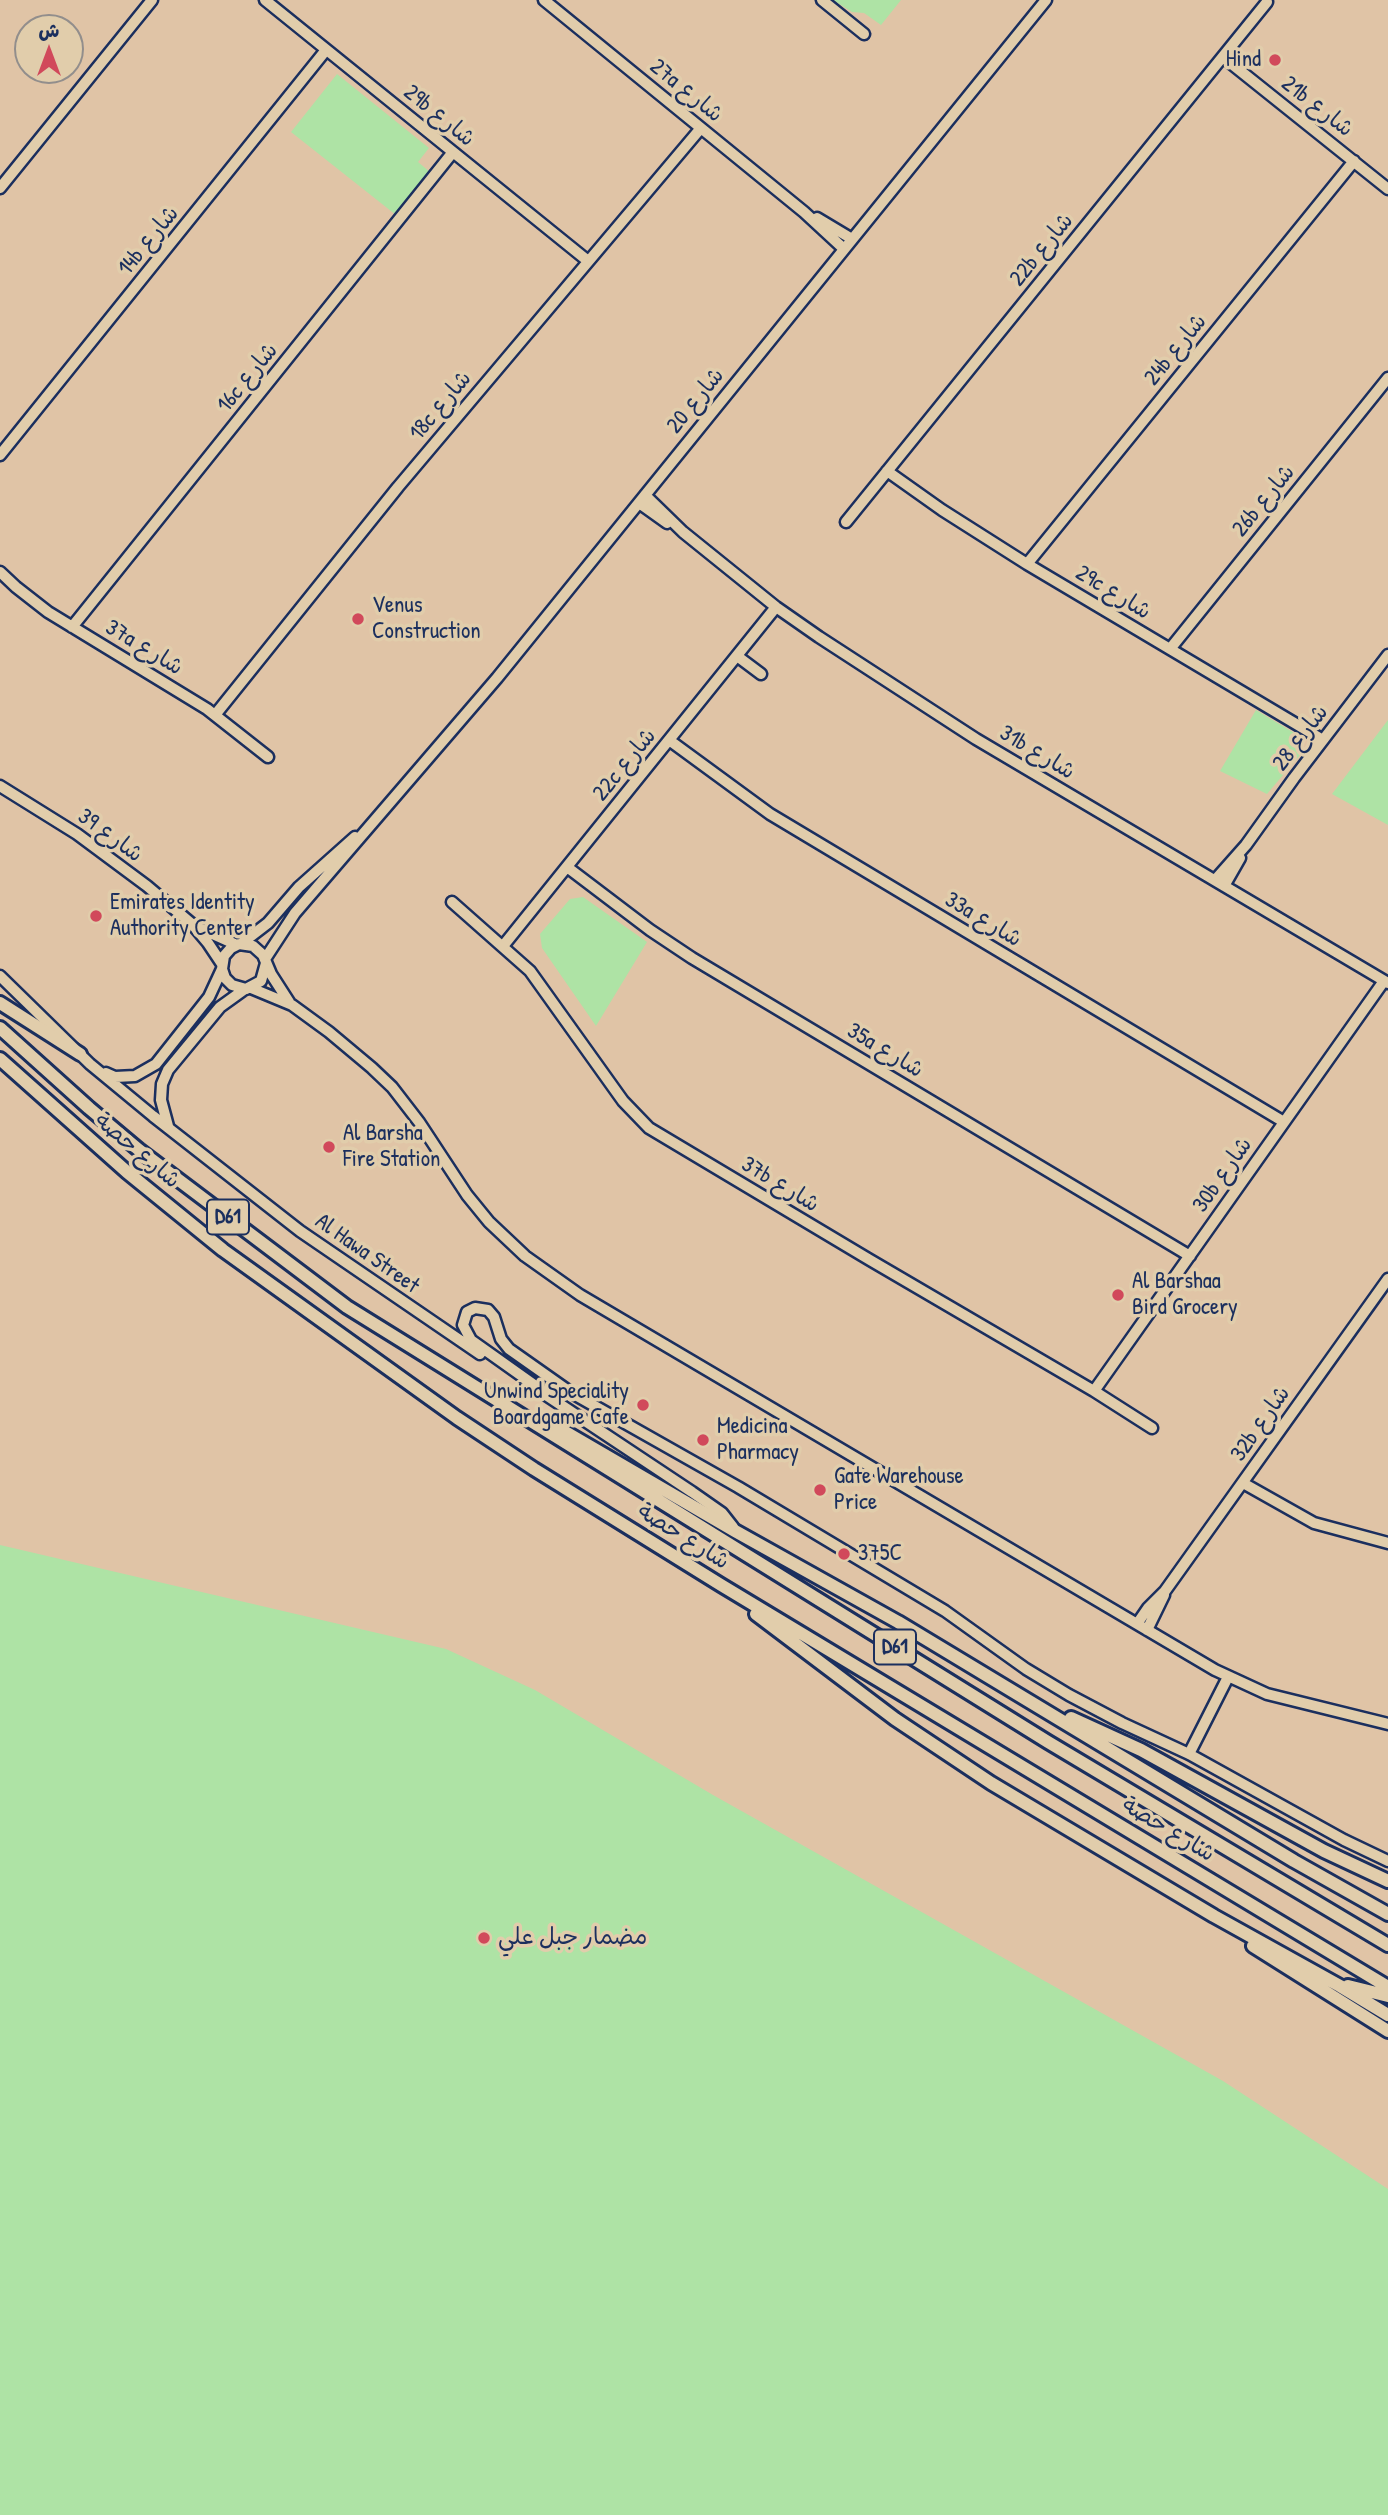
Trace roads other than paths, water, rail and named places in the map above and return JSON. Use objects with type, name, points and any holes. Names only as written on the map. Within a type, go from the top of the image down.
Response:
[{"type":"main road","points":[[0,1003],[79,1054]]},
{"type":"main road","name":"شارع حصة","points":[[0,1028],[139,1150],[348,1307],[1028,1730],[1388,1945]]},
{"type":"main road","name":"شارع حصة","points":[[0,1059],[127,1172],[270,1284],[457,1419],[721,1585],[1388,1987]]},
{"type":"main road","name":"شارع حصة","points":[[473,1384],[526,1409],[898,1622],[1035,1704]]},
{"type":"main road","points":[[721,1585],[806,1653],[906,1726],[1003,1790],[1213,1916],[1388,2015]]},
{"type":"main road","points":[[1035,1704],[1141,1750],[1324,1851],[1388,1881]]},
{"type":"main road","name":"D61","points":[[1035,1704],[1294,1861],[1388,1914]]},
{"type":"main road","points":[[1213,1916],[1282,1965],[1388,2031]]},
{"type":"main road","points":[[1340,1986],[1388,1996]]},
{"type":"street","points":[[0,188],[152,0]]},
{"type":"street","name":"29b شارع","points":[[265,0],[588,261]]},
{"type":"street","name":"27a شارع","points":[[544,0],[804,212],[844,249]]},
{"type":"street","points":[[822,0],[864,34]]},
{"type":"street","name":"شارع 20","points":[[266,961],[286,925],[496,678],[1046,0]]},
{"type":"street","name":"22b شارع","points":[[846,522],[1267,2]]},
{"type":"street","name":"14b شارع","points":[[0,455],[326,50]]},
{"type":"street","name":"21b شارع","points":[[1223,57],[1388,189]]},
{"type":"street","name":"18c شارع","points":[[215,715],[398,487],[701,128]]},
{"type":"street","name":"16c شارع","points":[[72,627],[453,152]]},
{"type":"street","name":"24b شارع","points":[[1027,564],[1354,161]]},
{"type":"street","name":"27a شارع","points":[[804,212],[852,239]]},
{"type":"street","name":"26b شارع","points":[[1170,649],[1388,378]]},
{"type":"street","name":"29c شارع","points":[[887,471],[1027,564],[1323,740]]},
{"type":"street","name":"31b شارع","points":[[642,499],[776,607],[976,739],[1386,982]]},
{"type":"street","name":"37a شارع","points":[[0,572],[34,602],[215,715],[268,757]]},
{"type":"street","name":"22c شارع","points":[[503,946],[776,607]]},
{"type":"street","name":"شارع 28","points":[[1220,883],[1388,655]]},
{"type":"street","points":[[737,656],[761,674]]},
{"type":"street","name":"33a شارع","points":[[670,740],[770,814],[1284,1122]]},
{"type":"street","name":"شارع 39","points":[[0,786],[97,848],[192,924],[208,943],[222,967]]},
{"type":"street","name":"شارع 20","points":[[238,945],[268,923],[299,887],[371,822]]},
{"type":"street","name":"35a شارع","points":[[567,867],[681,951],[1191,1256]]},
{"type":"street","name":"37b شارع","points":[[452,902],[503,946],[542,986],[623,1101],[649,1128],[1152,1427]]},
{"type":"street","name":"شارع 39","points":[[192,924],[238,945]]},
{"type":"street","points":[[90,1064],[115,1077],[126,1077],[144,1072],[156,1064],[209,997],[227,952],[238,945],[253,946],[261,951],[277,985],[292,1005]]},
{"type":"street","points":[[169,1126],[161,1100],[162,1084],[168,1070],[220,1007],[261,981],[266,961]]},
{"type":"street","points":[[222,967],[225,978],[232,985],[277,997],[292,1005],[351,1049],[392,1087],[478,1209],[507,1240],[538,1266],[603,1308],[1228,1677],[1280,1698],[1388,1724]]},
{"type":"street","name":"Al Hawa Street","points":[[0,976],[90,1064],[300,1231],[445,1331],[523,1383],[547,1394],[699,1497],[722,1513],[736,1531]]},
{"type":"street","name":"30b شارع","points":[[1094,1391],[1386,982]]},
{"type":"street","name":"32b شارع","points":[[1137,1624],[1165,1591],[1388,1279]]},
{"type":"street","points":[[547,1394],[471,1340],[463,1325],[467,1312],[480,1307],[488,1310],[494,1317],[500,1339],[509,1349],[592,1405],[738,1487],[945,1611],[1009,1658],[1051,1684],[1122,1723],[1189,1754],[1388,1861]]},
{"type":"street","points":[[1243,1483],[1314,1523],[1388,1543]]},
{"type":"street","name":"32b شارع","points":[[1147,1630],[1165,1591]]},
{"type":"street","points":[[1189,1754],[1228,1677]]},
{"type":"place","name":"Hind","points":[[1275,60]]},
{"type":"place","name":"Venus Construction","points":[[358,619]]},
{"type":"place","name":"Emirates Identity Authority Center","points":[[96,916]]},
{"type":"place","name":"Al Barsha Fire Station","points":[[329,1147]]},
{"type":"place","name":"Al Barshaa Bird Grocery","points":[[1118,1295]]},
{"type":"place","name":"Unwind Speciality Boardgame Cafe","points":[[643,1405]]},
{"type":"place","name":"Medicina Pharmacy","points":[[703,1440]]},
{"type":"place","name":"Gate Warehouse Price","points":[[820,1490]]},
{"type":"place","name":"375C","points":[[844,1554]]},
{"type":"place","name":"مضمار جبل علي","points":[[484,1938]]}]
